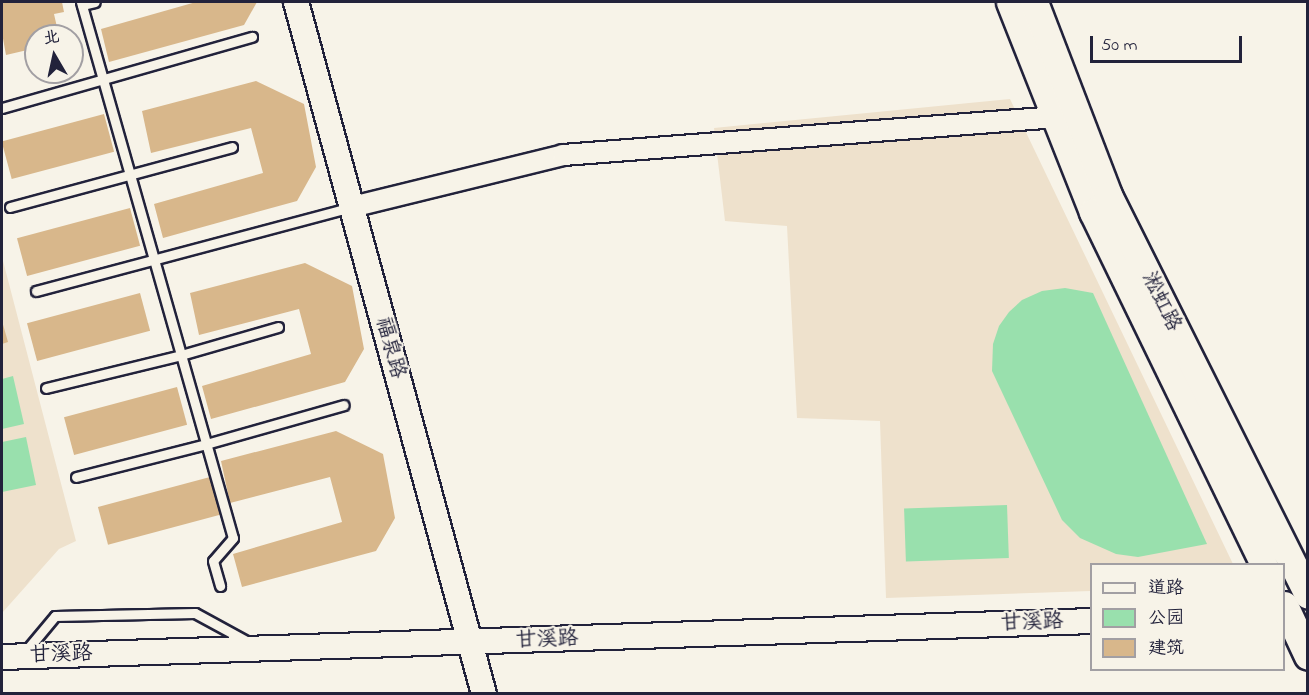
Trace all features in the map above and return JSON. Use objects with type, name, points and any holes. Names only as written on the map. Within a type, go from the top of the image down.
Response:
[{"type":"main road","name":"淞虹路","points":[[1010,2],[1093,212],[1264,563]]},
{"type":"main road","name":"淞虹路","points":[[1034,2],[1108,195],[1308,595]]},
{"type":"main road","points":[[1291,611],[1308,656]]},
{"type":"street","name":"福泉路","points":[[296,2],[484,693]]},
{"type":"street","points":[[352,207],[563,155],[1056,117]]},
{"type":"street","name":"甘溪路","points":[[11,656],[470,643],[1090,621]]},
{"type":"lane","points":[[95,2],[81,3],[233,538],[213,561],[220,586]]},
{"type":"lane","points":[[2,108],[252,37]]},
{"type":"lane","points":[[10,207],[232,147]]},
{"type":"lane","points":[[36,291],[352,207]]},
{"type":"lane","points":[[46,388],[181,355],[278,327]]},
{"type":"lane","points":[[76,477],[206,444],[344,405]]},
{"type":"lane","points":[[11,656],[55,616],[195,613],[262,649]]},
{"type":"shaded area","points":[[1010,99],[1233,563],[1090,563],[1090,591],[886,598],[880,421],[797,418],[787,226],[725,221],[714,128]]},
{"type":"shaded area","points":[[2,257],[76,541],[59,549],[2,613]]},
{"type":"green space","points":[[1065,288],[1093,293],[1207,544],[1138,557],[1116,554],[1080,538],[1062,520],[992,371],[993,344],[999,326],[1009,312],[1022,300],[1042,291]]},
{"type":"green space","points":[[13,376],[24,424],[2,429],[2,379]]},
{"type":"green space","points":[[26,437],[36,485],[2,492],[2,442]]},
{"type":"green space","points":[[1007,505],[1009,558],[906,562],[904,509]]},
{"type":"building","points":[[2,2],[62,2],[64,12],[54,14],[56,24],[24,24],[24,51],[6,55],[2,33]]},
{"type":"building","points":[[196,2],[257,2],[244,25],[109,62],[101,29]]},
{"type":"building","points":[[256,81],[304,104],[316,167],[297,201],[163,238],[154,204],[263,173],[251,128],[151,153],[142,111]]},
{"type":"building","points":[[104,114],[114,152],[12,179],[2,141]]},
{"type":"building","points":[[130,208],[140,246],[27,276],[17,238]]},
{"type":"building","points":[[305,263],[352,286],[364,349],[345,382],[211,419],[202,386],[311,354],[299,309],[199,335],[190,293]]},
{"type":"building","points":[[140,293],[150,331],[37,361],[27,323]]},
{"type":"building","points":[[2,321],[8,342],[2,344]]},
{"type":"building","points":[[177,387],[187,425],[74,455],[64,417]]},
{"type":"building","points":[[336,431],[383,454],[395,518],[376,551],[242,587],[233,554],[342,522],[330,477],[230,503],[221,461]]},
{"type":"building","points":[[210,477],[220,515],[108,545],[98,507]]}]
